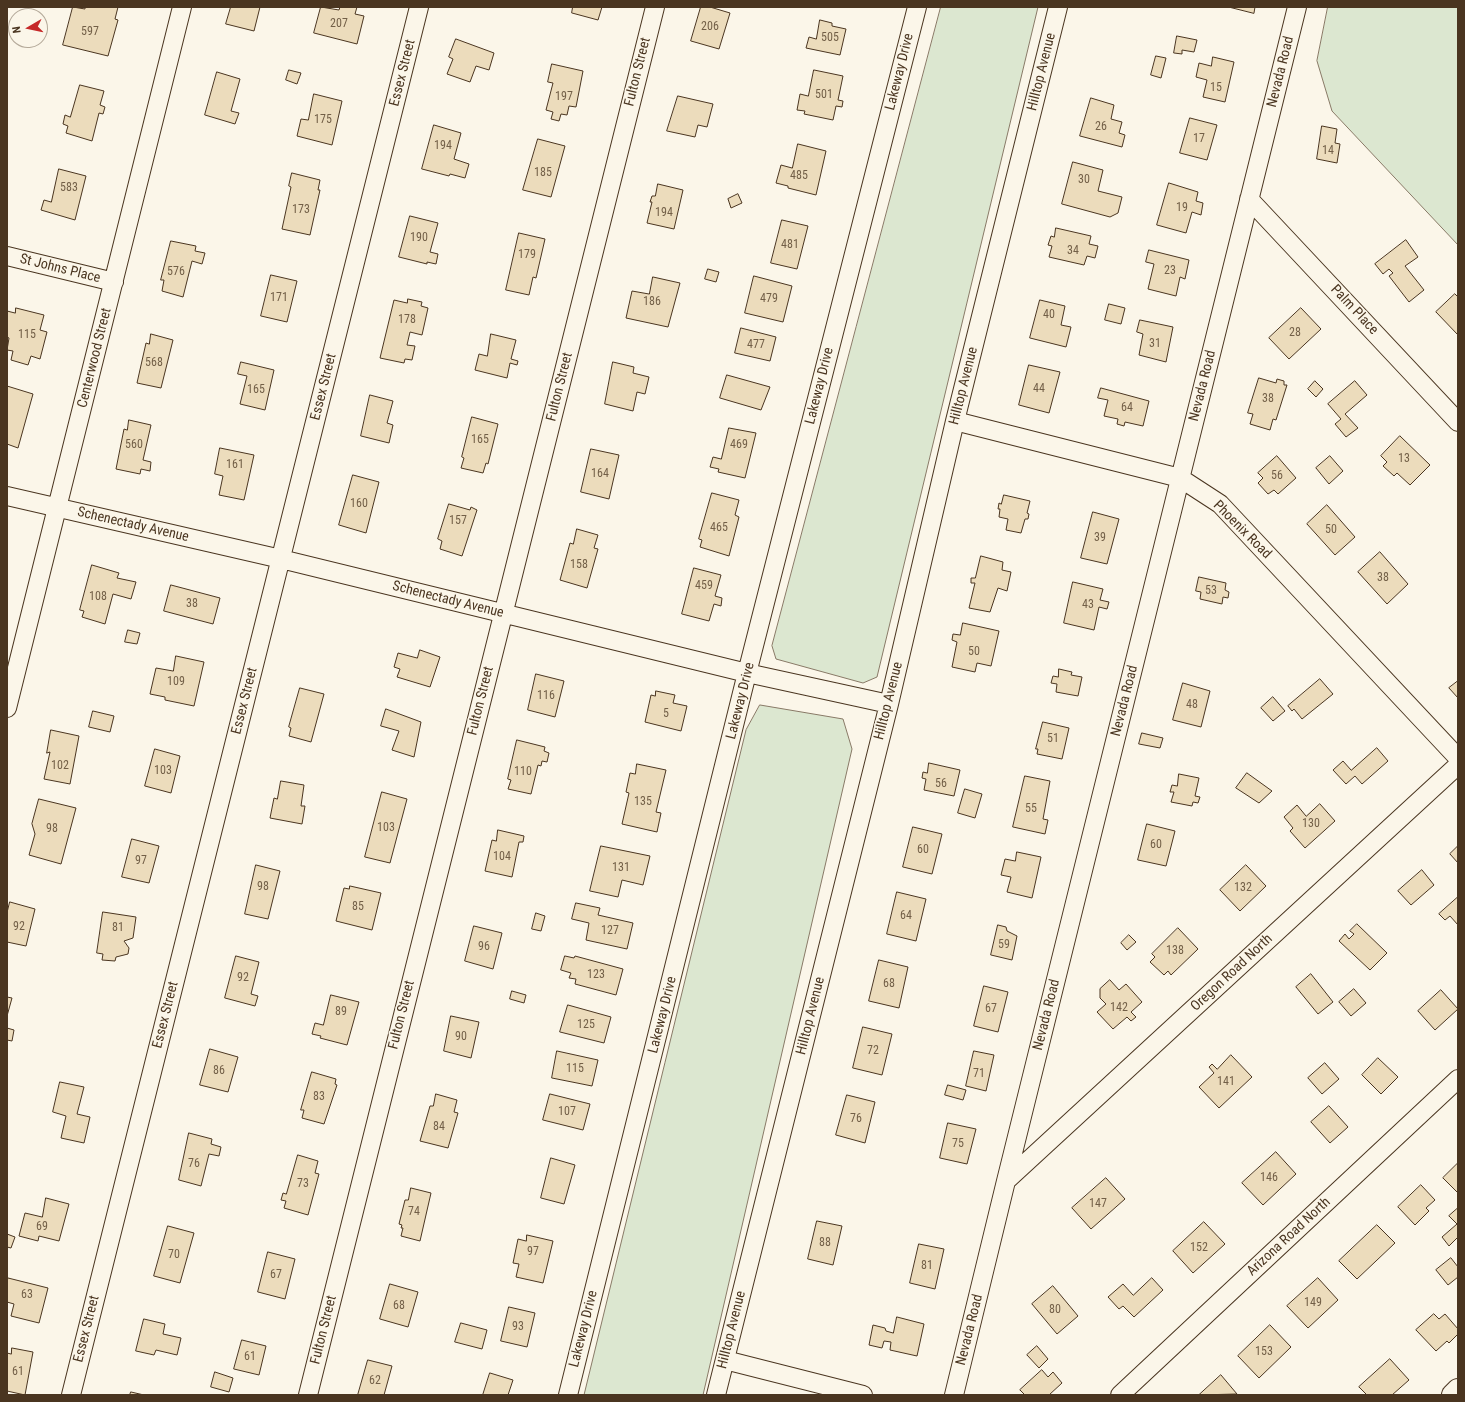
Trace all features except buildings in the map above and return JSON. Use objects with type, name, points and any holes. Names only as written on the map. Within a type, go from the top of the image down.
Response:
[{"type":"main road","points":[[1453,1395],[1458,1390]]},
{"type":"street","name":"Centerwood Street","points":[[7,708],[182,7]]},
{"type":"street","name":"Essex Street","points":[[71,1395],[240,716],[281,559],[419,7]]},
{"type":"street","name":"Fulton Street","points":[[308,1395],[654,7]]},
{"type":"street","name":"Lakeway Drive","points":[[568,1395],[747,673],[917,7]]},
{"type":"street","name":"Hilltop Avenue","points":[[716,1395],[888,704],[955,421],[1058,7]]},
{"type":"street","name":"Nevada Road","points":[[954,1395],[1297,7]]},
{"type":"street","name":"Palm Place","points":[[1249,199],[1458,422]]},
{"type":"street","name":"St Johns Place","points":[[7,256],[114,282]]},
{"type":"street","name":"Phoenix Road","points":[[955,421],[1180,478],[1220,504],[1458,758]]},
{"type":"street","name":"Schenectady Avenue","points":[[7,496],[281,559],[747,673],[888,704]]},
{"type":"street","name":"Oregon Road North","points":[[1006,1182],[1458,765]]},
{"type":"street","name":"Arizona Road North","points":[[1120,1395],[1458,1079]]},
{"type":"street","points":[[725,1360],[863,1395]]},
{"type":"green space","points":[[941,7],[1038,7],[877,677],[863,683],[776,659],[772,646]]},
{"type":"green space","points":[[1328,7],[1458,7],[1458,245],[1332,111],[1317,61]]},
{"type":"green space","points":[[760,705],[843,719],[852,749],[703,1395],[584,1395],[746,730]]}]
